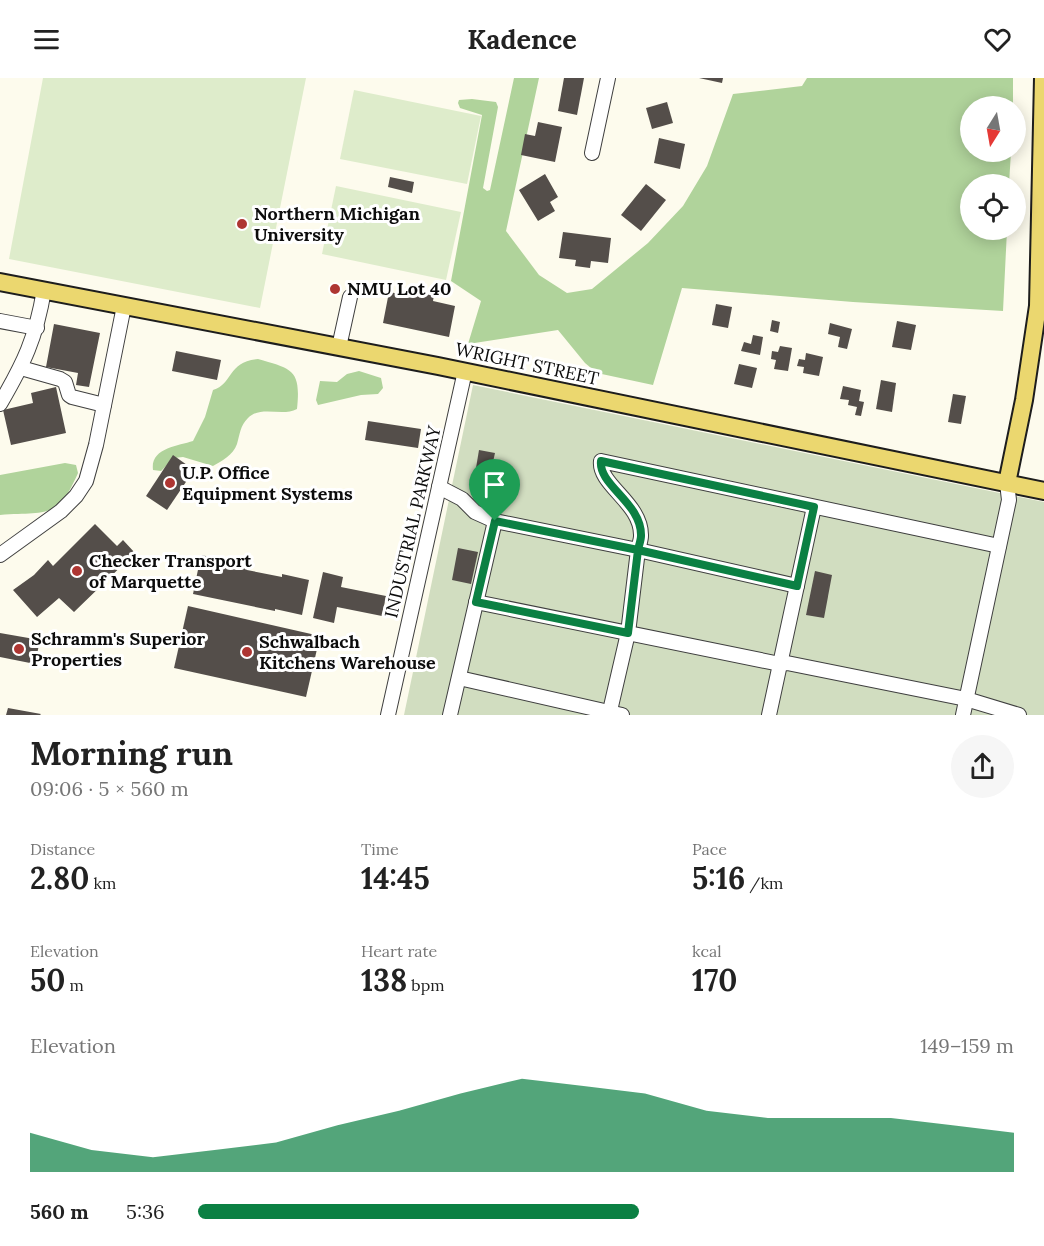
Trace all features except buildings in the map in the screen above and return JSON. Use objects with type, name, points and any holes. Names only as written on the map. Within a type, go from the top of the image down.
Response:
[{"type":"main road","points":[[1007,483],[1024,400],[1038,306],[1043,78]]},
{"type":"main road","name":"WRIGHT STREET","points":[[0,282],[465,372],[1044,490]]},
{"type":"street","points":[[591,153],[608,78]]},
{"type":"street","points":[[0,404],[21,368],[37,328],[44,290]]},
{"type":"street","points":[[339,347],[350,297]]},
{"type":"street","points":[[0,555],[61,511],[76,496],[86,481],[96,445],[124,306]]},
{"type":"street","points":[[0,321],[37,328]]},
{"type":"street","points":[[21,368],[60,379],[65,382],[72,397],[104,405]]},
{"type":"street","name":"INDUSTRIAL PARKWAY","points":[[388,715],[465,372]]},
{"type":"street","points":[[459,678],[613,714],[628,633],[641,534],[638,518],[600,468],[601,461],[999,546]]},
{"type":"street","points":[[963,715],[1009,500],[1007,483]]},
{"type":"street","points":[[439,487],[462,499],[475,512],[495,521],[797,586]]},
{"type":"street","points":[[768,715],[814,507]]},
{"type":"street","points":[[450,715],[495,521]]},
{"type":"street","points":[[476,602],[966,699],[1019,715]]},
{"type":"green space","points":[[43,78],[306,78],[260,308],[9,259]]},
{"type":"green space","points":[[514,78],[539,78],[506,231],[539,275],[567,293],[592,289],[648,243],[683,206],[707,166],[733,94],[802,86],[807,78],[1013,78],[1013,96],[960,96],[960,162],[1010,162],[1010,174],[960,174],[960,240],[1007,240],[1003,311],[682,288],[653,385],[597,373],[585,363],[558,330],[468,344],[481,301],[451,281],[482,115],[460,108],[459,100],[496,102],[498,107],[483,188],[490,190]]},
{"type":"green space","points":[[354,90],[481,116],[467,184],[340,159]]},
{"type":"green space","points":[[336,186],[461,212],[446,280],[322,254]]},
{"type":"green space","points":[[258,359],[292,373],[298,386],[297,409],[253,414],[243,424],[233,451],[213,466],[183,457],[174,458],[161,471],[153,470],[153,463],[160,452],[193,441],[205,417],[213,390],[224,383],[241,364]]},
{"type":"green space","points":[[359,371],[381,378],[383,388],[378,394],[361,395],[318,405],[316,400],[320,381],[337,382],[347,374]]},
{"type":"green space","points":[[473,385],[1044,502],[1044,715],[404,715]]},
{"type":"green space","points":[[65,463],[76,465],[78,473],[71,488],[56,506],[39,513],[0,515],[0,475]]},
{"type":"place","name":"Northern Michigan University","points":[[242,224]]},
{"type":"place","name":"NMU Lot 40","points":[[335,289]]},
{"type":"place","name":"U.P. Office Equipment Systems","points":[[170,483]]},
{"type":"place","name":"Checker Transport of Marquette","points":[[77,571]]},
{"type":"place","name":"Schramm's Superior Properties","points":[[19,649]]},
{"type":"place","name":"Schwalbach Kitchens Warehouse","points":[[247,652]]},
{"type":"route","points":[[495,521],[476,602],[628,633],[638,550],[797,586],[814,507],[601,461],[600,468],[638,518],[641,534],[638,550],[495,521]]}]
